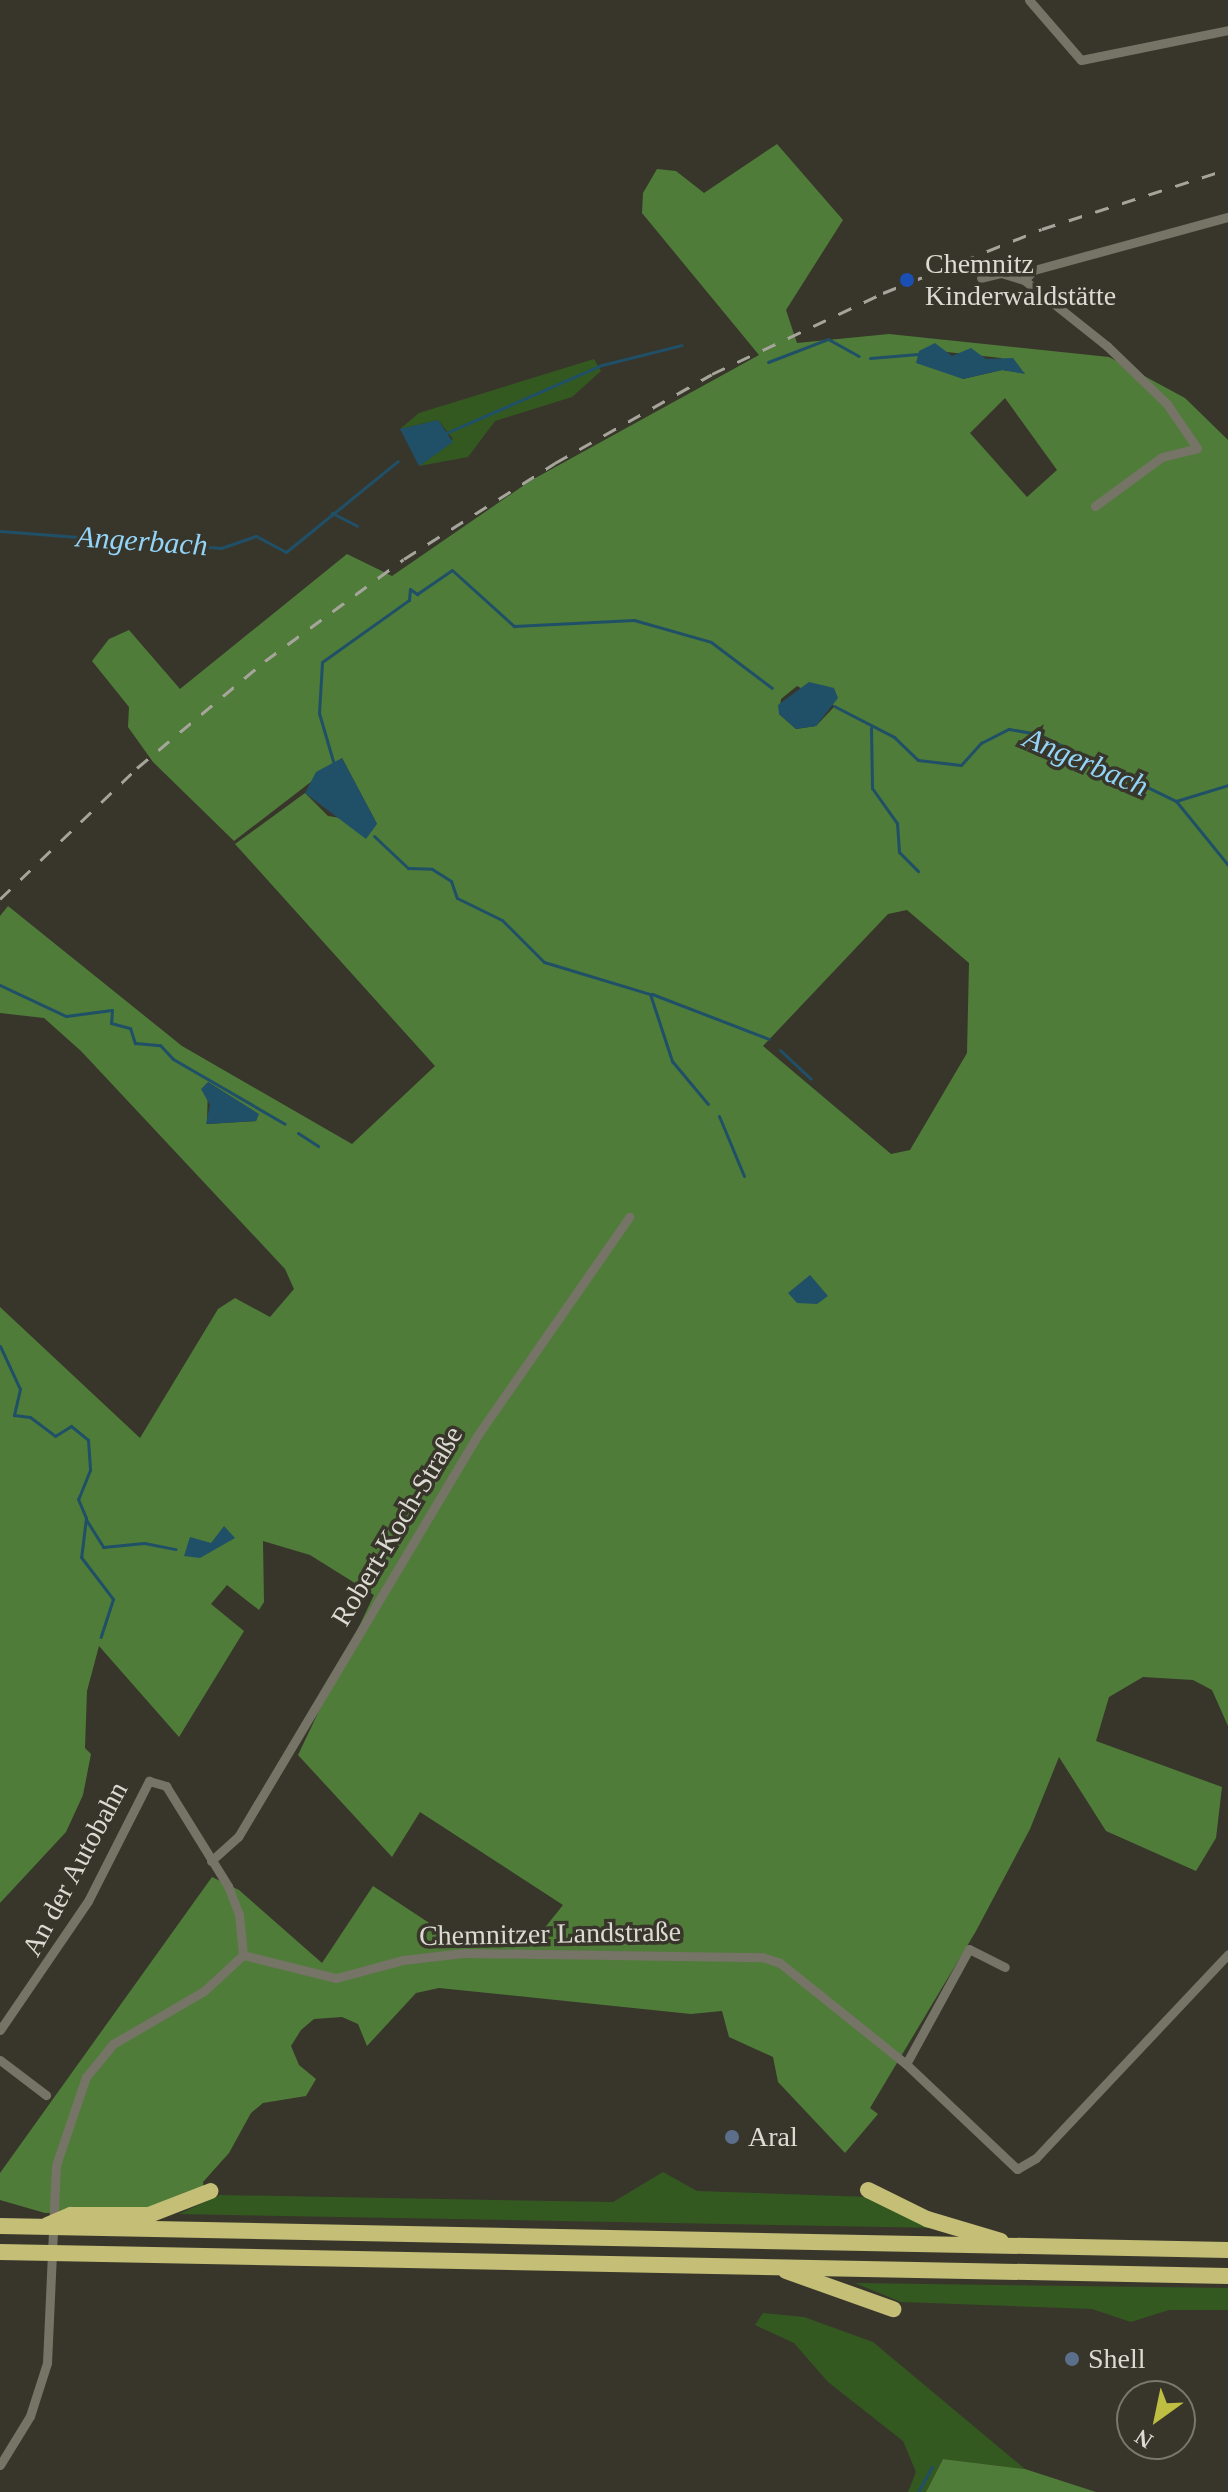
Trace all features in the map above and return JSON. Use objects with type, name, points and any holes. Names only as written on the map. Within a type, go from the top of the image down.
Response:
[{"type":"highway","points":[[868,2190],[927,2219],[1014,2245]]},
{"type":"highway","points":[[42,2227],[71,2215],[149,2215],[211,2191]]},
{"type":"highway","points":[[0,2226],[1228,2250]]},
{"type":"highway","points":[[0,2252],[1228,2276]]},
{"type":"highway","points":[[778,2267],[893,2309]]},
{"type":"street","points":[[1029,0],[1081,60],[1228,30]]},
{"type":"street","points":[[1024,280],[1034,270],[1228,217]]},
{"type":"street","points":[[981,278],[1001,273],[1024,280],[1107,346],[1167,404],[1197,448],[1162,457],[1095,506]]},
{"type":"street","name":"Robert-Koch-Straße","points":[[211,1861],[238,1837],[477,1436],[629,1217]]},
{"type":"street","name":"An der Autobahn","points":[[0,2030],[88,1901],[149,1781],[166,1786],[234,1899],[243,1955]]},
{"type":"street","points":[[906,2064],[969,1949],[1005,1967]]},
{"type":"street","name":"Chemnitzer Landstraße","points":[[243,1955],[336,1978],[403,1960],[464,1953],[742,1953],[780,1963],[906,2064],[1011,2166],[1022,2169],[1228,1954]]},
{"type":"street","points":[[0,2465],[39,2395],[54,2290],[55,2188],[61,2137],[86,2077],[113,2044],[204,1991],[243,1955]]},
{"type":"street","points":[[0,2060],[46,2095]]},
{"type":"green space","points":[[777,144],[843,220],[786,310],[797,343],[889,334],[1109,357],[1185,398],[1228,440],[1228,1726],[1212,1690],[1193,1680],[1143,1677],[1109,1697],[1096,1741],[1222,1787],[1216,1838],[1196,1871],[1106,1831],[1059,1757],[1030,1829],[976,1931],[870,2108],[878,2114],[845,2153],[778,2082],[773,2057],[729,2037],[722,2011],[691,2014],[439,1988],[416,1993],[367,2046],[358,2024],[342,2017],[314,2019],[301,2030],[291,2046],[299,2065],[316,2079],[306,2096],[263,2103],[251,2113],[229,2153],[203,2182],[204,2191],[147,2211],[45,2213],[0,2200],[0,2173],[212,1877],[239,1890],[322,1963],[373,1886],[449,1936],[535,1940],[563,1905],[420,1812],[392,1857],[298,1755],[374,1595],[310,1555],[263,1541],[264,1602],[259,1610],[227,1585],[211,1604],[244,1631],[179,1737],[99,1646],[87,1691],[85,1748],[91,1754],[83,1795],[66,1832],[0,1903],[0,1307],[140,1438],[218,1309],[235,1298],[270,1317],[294,1289],[285,1269],[81,1051],[44,1018],[0,1013],[0,916],[8,906],[182,1046],[352,1144],[435,1066],[235,844],[305,793],[328,816],[377,824],[342,758],[234,841],[153,762],[128,727],[129,707],[92,661],[109,639],[129,630],[180,689],[347,554],[392,576],[530,481],[759,355],[642,213],[643,193],[657,169],[676,171],[704,193]],"holes":[[[919,351],[1001,358],[1025,373],[1002,370],[963,379]],[[1005,398],[1057,470],[1027,497],[970,433]],[[797,686],[835,706],[816,726],[796,729],[779,714],[781,699]],[[907,910],[969,963],[967,1053],[910,1150],[891,1154],[763,1046],[888,914]],[[208,1082],[258,1114],[256,1121],[207,1124]]]},
{"type":"green space","points":[[594,359],[601,371],[572,397],[495,421],[468,457],[419,466],[453,439],[438,420],[400,429],[419,413]]},
{"type":"green space","points":[[663,2172],[697,2191],[868,2197],[941,2228],[179,2214],[220,2195],[613,2202]]},
{"type":"green space","points":[[855,2283],[1228,2288],[1228,2310],[1169,2310],[1131,2322],[1092,2309],[901,2302]]},
{"type":"green space","points":[[763,2313],[804,2317],[873,2342],[1025,2469],[943,2459],[926,2492],[908,2492],[916,2472],[903,2441],[828,2382],[794,2343],[755,2325]]},
{"type":"green space","points":[[943,2459],[1025,2469],[1096,2492],[926,2492]]},
{"type":"water","points":[[935,343],[952,356],[971,348],[986,359],[1013,358],[1025,374],[1002,370],[963,379],[916,363],[919,351]]},
{"type":"water","points":[[438,420],[453,442],[419,466],[400,429]]},
{"type":"water","points":[[809,682],[834,688],[838,698],[816,726],[796,729],[779,714],[778,705]]},
{"type":"water","points":[[342,758],[377,824],[366,839],[305,793],[316,772]]},
{"type":"water","points":[[208,1082],[259,1114],[256,1121],[206,1124],[210,1105],[201,1089]]},
{"type":"water","points":[[810,1275],[828,1296],[817,1304],[797,1303],[788,1293]]},
{"type":"water","points":[[224,1526],[235,1538],[200,1558],[184,1556],[190,1537],[211,1543]]},
{"type":"waterway","points":[[768,362],[828,339],[859,356]]},
{"type":"waterway","points":[[446,433],[602,365],[682,345]]},
{"type":"waterway","points":[[870,358],[918,354]]},
{"type":"waterway","name":"Angerbach","points":[[0,531],[221,548],[256,536],[286,552],[398,461]]},
{"type":"waterway","name":"Angerbach","points":[[332,513],[357,526]]},
{"type":"waterway","name":"Angerbach","points":[[333,761],[319,713],[322,662],[409,600],[410,589],[417,594],[452,570],[514,626],[634,620],[711,642],[772,688]]},
{"type":"waterway","name":"Angerbach","points":[[834,706],[894,737],[918,760],[961,765],[981,743],[1009,729],[1038,734],[1176,801],[1228,785]]},
{"type":"waterway","points":[[871,728],[872,788],[897,823],[899,852],[918,871]]},
{"type":"waterway","points":[[1176,801],[1228,865]]},
{"type":"waterway","points":[[374,836],[408,868],[432,869],[451,881],[457,898],[502,920],[544,962],[650,994],[672,1061],[708,1104]]},
{"type":"waterway","points":[[0,985],[66,1016],[112,1010],[111,1023],[130,1028],[135,1043],[160,1045],[173,1059],[285,1124]]},
{"type":"waterway","points":[[652,994],[769,1039]]},
{"type":"waterway","points":[[780,1050],[811,1079]]},
{"type":"waterway","points":[[719,1116],[744,1176]]},
{"type":"waterway","points":[[298,1133],[318,1146]]},
{"type":"waterway","points":[[0,1346],[20,1389],[14,1415],[30,1417],[55,1436],[71,1426],[88,1440],[90,1470],[78,1499],[86,1518],[81,1557],[113,1599],[101,1637]]},
{"type":"waterway","points":[[87,1521],[103,1547],[144,1543],[175,1549]]},
{"type":"waterway","points":[[918,2492],[932,2467]]},
{"type":"railway","points":[[0,899],[137,768],[265,661],[404,559],[555,463],[712,374],[883,293],[1042,229],[1228,169]]},
{"type":"place","name":"Chemnitz Kinderwaldstätte","points":[[907,280]]},
{"type":"place","name":"Aral","points":[[732,2137]]},
{"type":"place","name":"Shell","points":[[1072,2359]]}]
